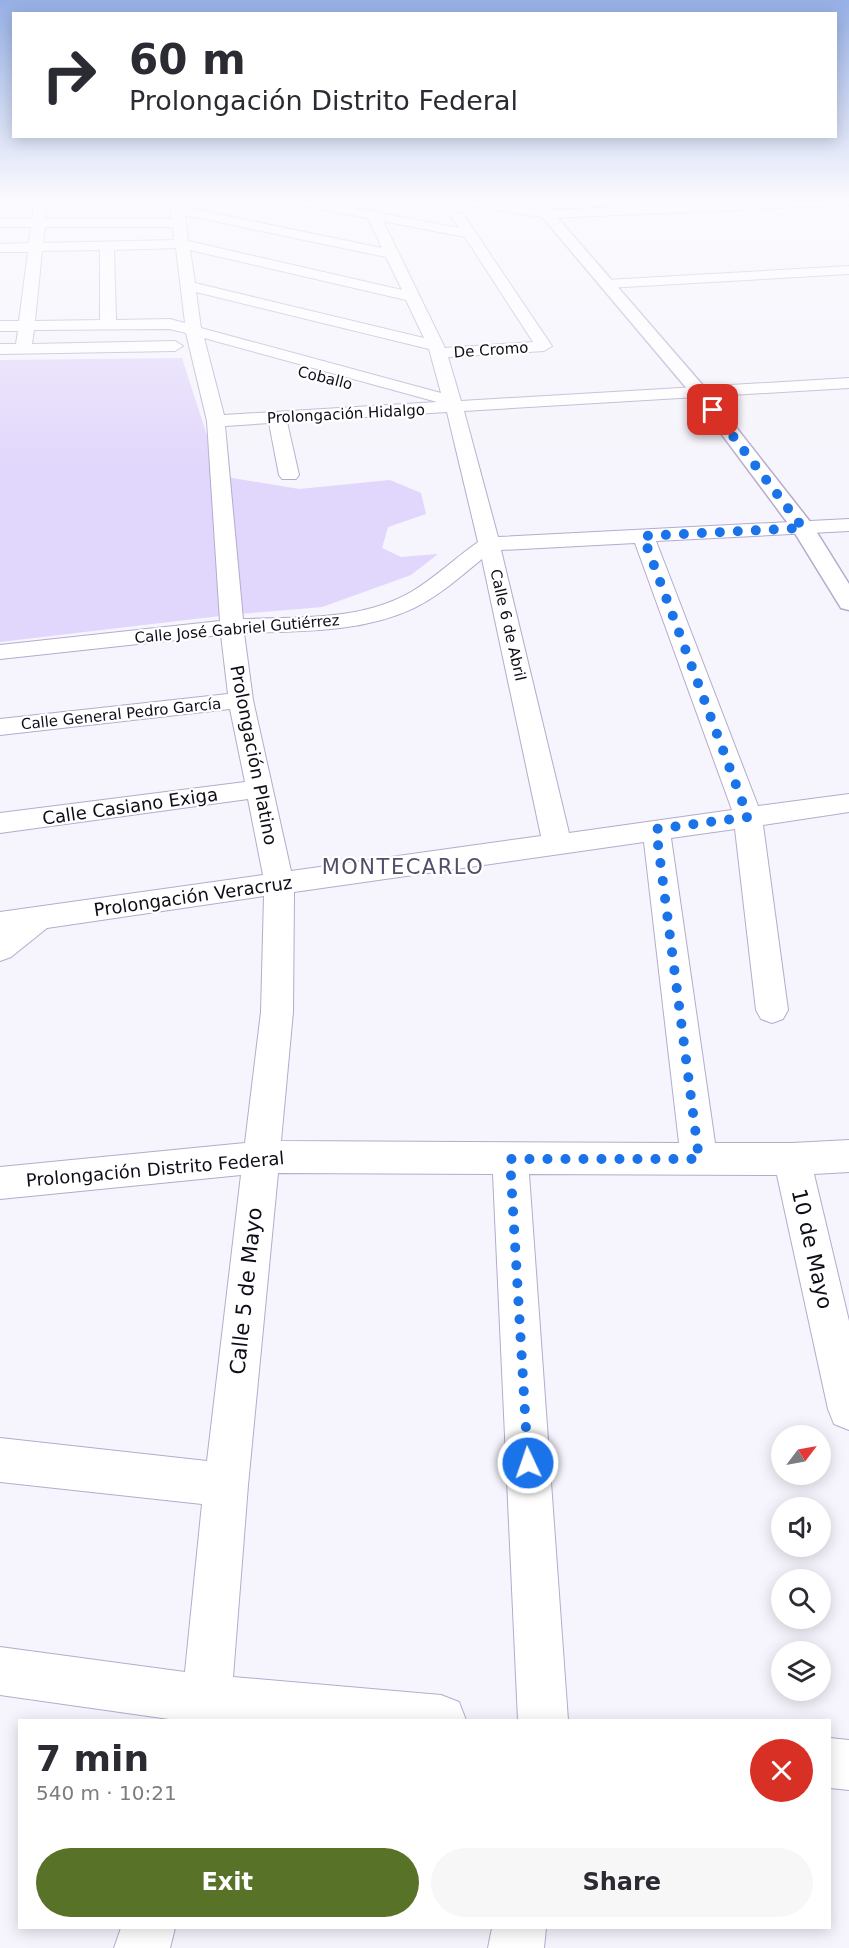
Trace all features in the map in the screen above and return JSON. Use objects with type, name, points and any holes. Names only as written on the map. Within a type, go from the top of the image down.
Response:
[{"type":"main road","points":[[621,292],[709,392],[814,528],[849,603]]},
{"type":"main road","points":[[814,528],[837,546]]},
{"type":"street","points":[[24,349],[30,292]]},
{"type":"street","points":[[108,292],[108,325]]},
{"type":"street","name":"Prolongación Platino","points":[[189,292],[216,422],[232,627],[241,700],[279,883]]},
{"type":"street","name":"De Cromo","points":[[211,292],[437,350],[544,346],[508,292]]},
{"type":"street","points":[[391,292],[413,297]]},
{"type":"street","name":"Calle 6 de Abril","points":[[411,292],[437,350],[453,405],[489,544],[557,843]]},
{"type":"street","points":[[0,326],[170,324],[200,338]]},
{"type":"street","points":[[0,349],[200,338]]},
{"type":"street","name":"Coballo","points":[[200,338],[453,405]]},
{"type":"street","name":"Coballo","points":[[200,338],[415,406]]},
{"type":"street","name":"Prolongación Hidalgo","points":[[216,422],[415,406],[475,406],[849,383]]},
{"type":"street","points":[[277,418],[289,475]]},
{"type":"street","points":[[489,544],[849,525]]},
{"type":"street","points":[[643,536],[748,817],[772,1010]]},
{"type":"street","name":"Calle José Gabriel Gutiérrez","points":[[0,652],[232,627],[296,626],[349,619],[393,608],[425,593],[448,579],[468,559],[489,544]]},
{"type":"street","name":"Calle General Pedro García","points":[[0,727],[241,700]]},
{"type":"street","name":"Calle Casiano Exiga","points":[[0,823],[260,789]]},
{"type":"street","name":"Prolongación Veracruz","points":[[0,923],[849,803]]},
{"type":"street","points":[[656,829],[699,1159]]},
{"type":"street","name":"Calle 5 de Mayo","points":[[204,1710],[260,1157],[277,1012],[279,883]]},
{"type":"street","points":[[0,949],[39,918]]},
{"type":"street","name":"Prolongación Distrito Federal","points":[[0,1183],[260,1157],[792,1159],[849,1155]]},
{"type":"street","points":[[510,1159],[543,1719]]},
{"type":"street","name":"10 de Mayo","points":[[792,1159],[849,1409]]},
{"type":"street","points":[[0,1460],[226,1485]]},
{"type":"street","points":[[0,1671],[204,1710],[417,1719]]},
{"type":"street","points":[[831,1763],[849,1765]]},
{"type":"street","points":[[142,1948],[148,1929]]},
{"type":"street","points":[[516,1948],[519,1929]]},
{"type":"shaded area","points":[[182,358],[220,476],[299,489],[390,480],[421,493],[426,514],[388,527],[382,548],[401,557],[438,554],[411,575],[322,607],[228,615],[0,642],[0,360]]},
{"type":"district","name":"MONTECARLO","points":[[403,867]]},
{"type":"route","points":[[528,1463],[510,1159],[699,1159],[656,829],[748,817],[643,536],[803,528],[713,410]]}]
